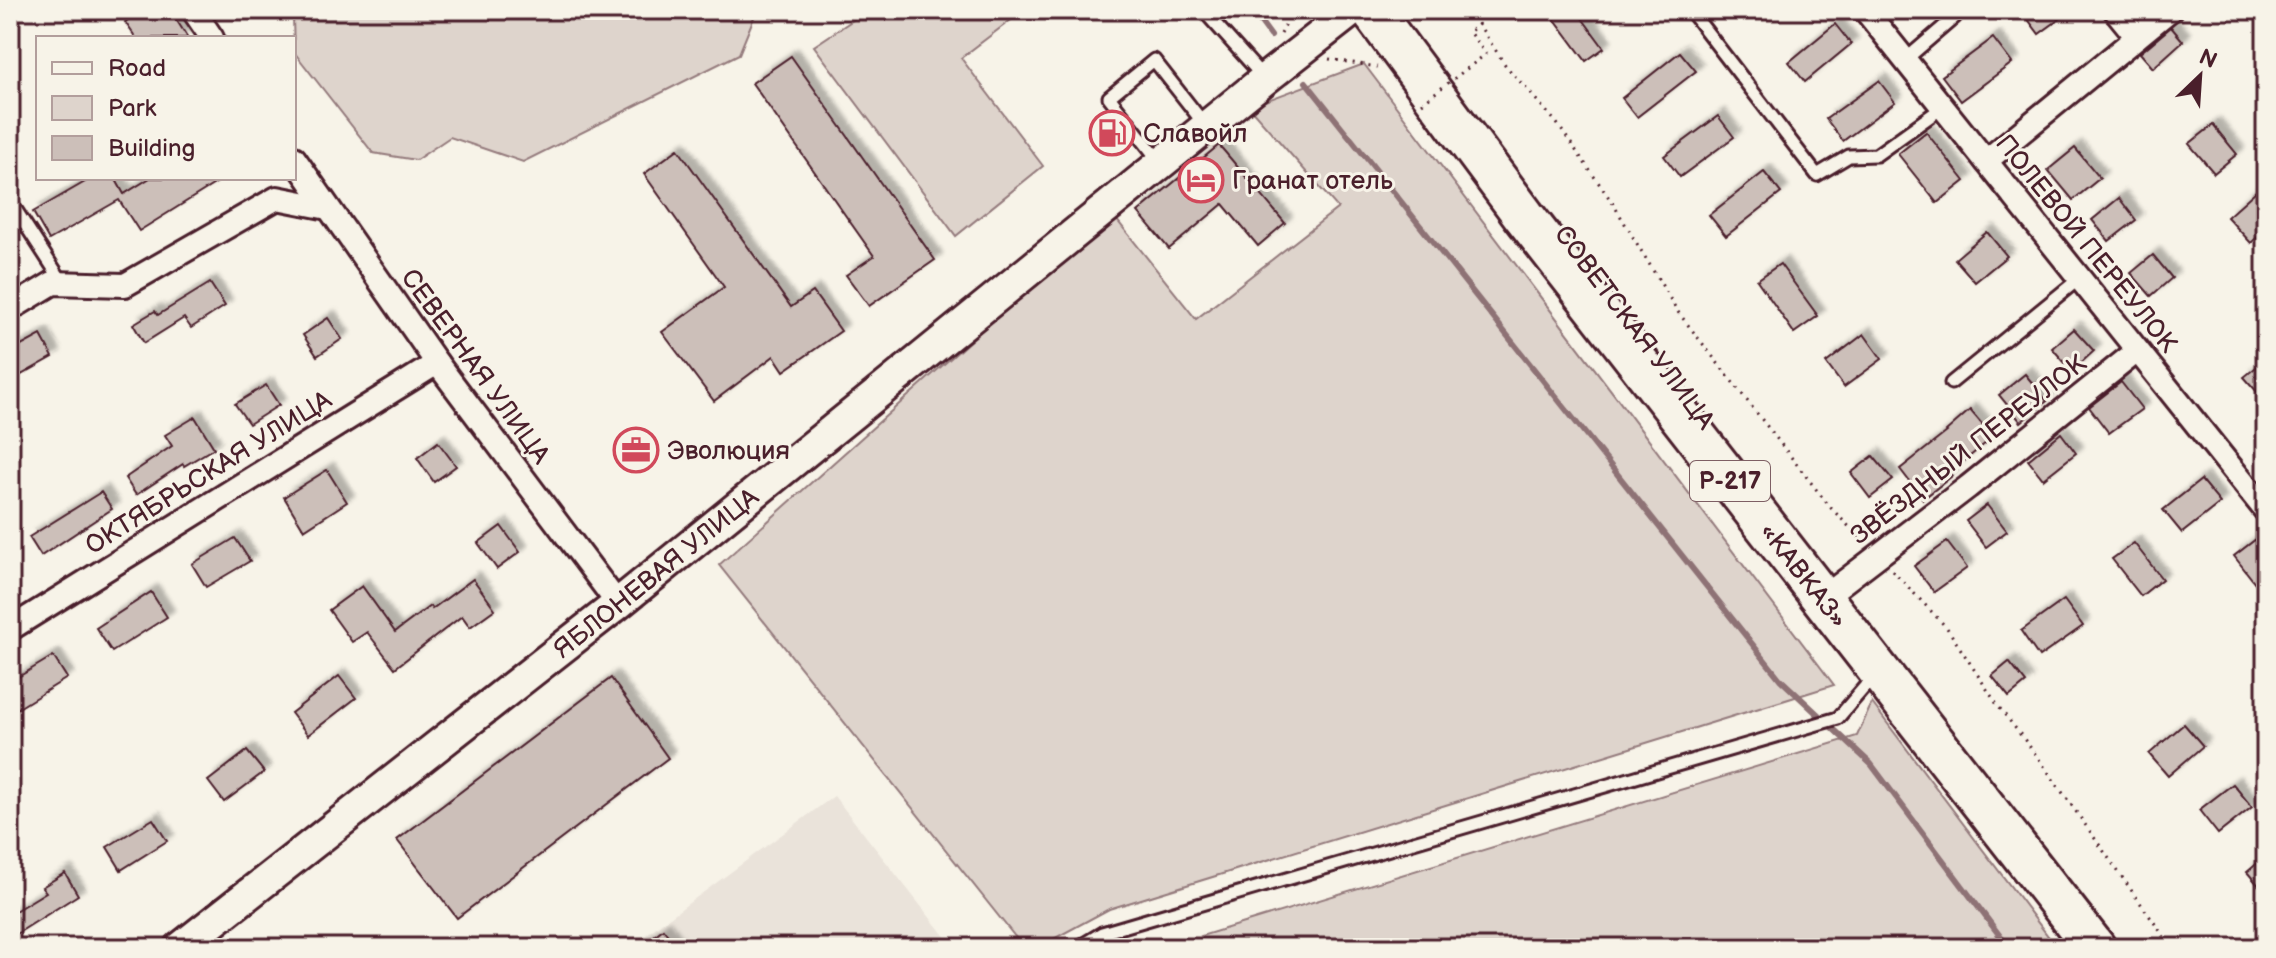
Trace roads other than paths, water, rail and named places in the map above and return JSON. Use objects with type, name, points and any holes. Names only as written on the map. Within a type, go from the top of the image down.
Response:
[{"type":"highway","name":"«КАВКАЗ»","points":[[1371,10],[1524,216],[1883,668],[2095,948]]},
{"type":"highway","name":"СОВЕТСКАЯ УЛИЦА","points":[[1399,10],[1832,591],[1883,668],[2107,948]]},
{"type":"street","points":[[193,10],[211,36]]},
{"type":"street","name":"ЯБЛОНЕВАЯ УЛИЦА","points":[[180,948],[618,604],[1353,10]]},
{"type":"street","name":"ПОЛЕВОЙ ПЕРЕУЛОК","points":[[1865,10],[2266,511]]},
{"type":"street","points":[[2115,10],[2137,37]]},
{"type":"street","points":[[1986,161],[2170,10]]},
{"type":"street","name":"СЕВЕРНАЯ УЛИЦА","points":[[296,161],[437,363],[618,604]]},
{"type":"street","points":[[10,309],[53,283],[125,285],[277,198],[328,208]]},
{"type":"street","name":"ЗВЁЗДНЫЙ ПЕРЕУЛОК","points":[[1832,591],[2137,351]]},
{"type":"street","name":"ОКТЯБРЬСКАЯ УЛИЦА","points":[[10,629],[437,363]]},
{"type":"lane","points":[[1203,10],[1265,79]]},
{"type":"lane","points":[[1690,10],[1817,175],[1849,156],[1876,155],[1943,107]]},
{"type":"lane","points":[[1905,60],[1955,17],[1958,10]]},
{"type":"lane","points":[[1161,163],[1109,97],[1154,60],[1206,126]]},
{"type":"lane","points":[[10,201],[63,283]]},
{"type":"lane","points":[[1951,383],[2080,278]]},
{"type":"lane","points":[[1077,948],[1102,933],[1838,718],[1883,668]]},
{"type":"waterway","points":[[1252,10],[1271,36]]},
{"type":"waterway","points":[[1306,82],[1780,679],[1871,764],[2009,948]]},
{"type":"waterway","points":[[2049,921],[2069,948]]},
{"type":"place","name":"Славойл","points":[[1112,133]]},
{"type":"place","name":"Гранат отель","points":[[1201,180]]},
{"type":"place","name":"Эволюция","points":[[636,450]]}]
